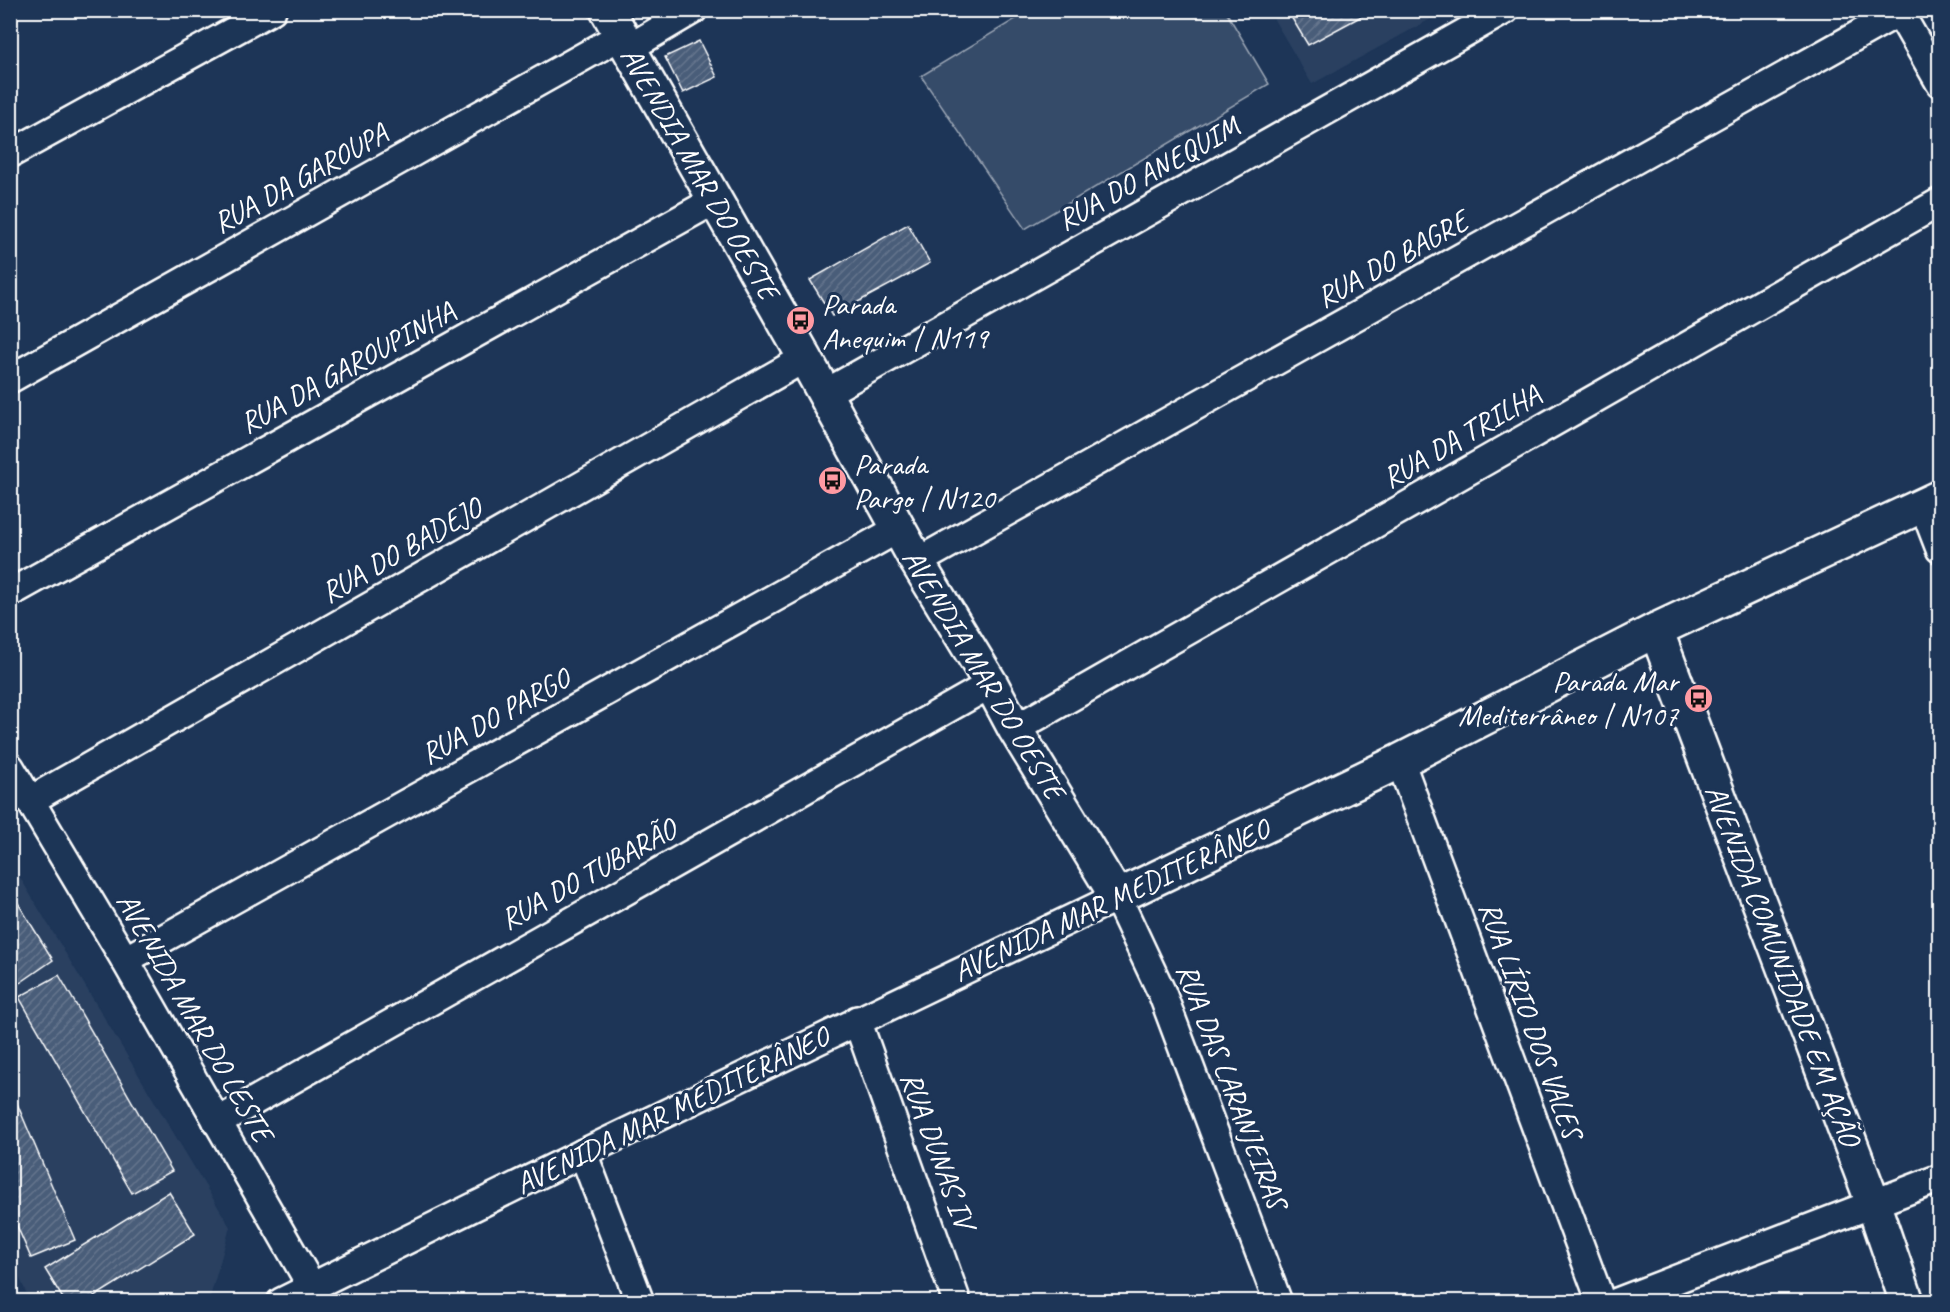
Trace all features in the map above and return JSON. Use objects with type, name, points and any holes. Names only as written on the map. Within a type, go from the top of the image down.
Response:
[{"type":"street","points":[[10,154],[272,10]]},
{"type":"street","name":"RUA DA GAROUPA","points":[[10,379],[619,31],[693,10]]},
{"type":"street","name":"RUA DO ANEQUIM","points":[[824,394],[1505,10]]},
{"type":"street","points":[[1899,11],[1940,83]]},
{"type":"street","name":"RUA DO BAGRE","points":[[917,562],[1899,11]]},
{"type":"street","name":"AVENDIA MAR DO OESTE","points":[[619,31],[805,358],[898,529],[1117,897]]},
{"type":"street","name":"RUA DA GAROUPINHA","points":[[10,593],[715,200]]},
{"type":"street","name":"RUA DA TRILHA","points":[[1015,729],[1940,202]]},
{"type":"street","name":"RUA DO BADEJO","points":[[31,800],[805,358]]},
{"type":"street","points":[[1931,501],[1940,549]]},
{"type":"street","name":"AVENIDA MAR MEDITERÂNEO","points":[[281,1302],[315,1294],[583,1152],[1400,761],[1656,630],[1931,501]]},
{"type":"street","name":"RUA DO PARGO","points":[[124,960],[898,529]]},
{"type":"street","name":"AVENIDA COMUNIDADE EM AÇÃO","points":[[1656,630],[1873,1203],[1907,1302]]},
{"type":"street","name":"RUA DO TUBARÃO","points":[[217,1122],[991,684]]},
{"type":"street","name":"RUA LÍRIO DOS VALES","points":[[1400,761],[1601,1302]]},
{"type":"street","name":"AVENIDA MAR DO LESTE","points":[[10,767],[124,960],[315,1294]]},
{"type":"street","name":"RUA DAS LARANJEIRAS","points":[[1117,897],[1162,993],[1278,1302]]},
{"type":"street","name":"RUA DUNAS IV","points":[[857,1020],[957,1302]]},
{"type":"street","points":[[583,1152],[640,1302]]},
{"type":"street","points":[[1617,1302],[1940,1178]]},
{"type":"shaded area","points":[[1225,10],[1269,84],[1025,229],[921,76],[1029,11]]},
{"type":"shaded area","points":[[1269,11],[1445,11],[1312,84]]},
{"type":"shaded area","points":[[10,861],[230,1227],[209,1301],[30,1301],[10,1256]]},
{"type":"building","points":[[1287,10],[1373,10],[1308,45]]},
{"type":"building","points":[[699,41],[717,77],[683,93],[665,57]]},
{"type":"building","points":[[908,224],[930,263],[832,316],[810,280]]},
{"type":"building","points":[[10,890],[53,960],[14,987],[10,981]]},
{"type":"building","points":[[59,975],[172,1171],[132,1193],[19,997]]},
{"type":"building","points":[[10,1087],[75,1240],[31,1258],[10,1210]]},
{"type":"building","points":[[169,1192],[195,1234],[86,1302],[65,1302],[45,1269]]},
{"type":"place","name":"Parada Anequim | N119","points":[[801,321]]},
{"type":"place","name":"Parada Pargo | N120","points":[[833,481]]},
{"type":"place","name":"Parada Mar Mediterrâneo | N107","points":[[1699,698]]}]
